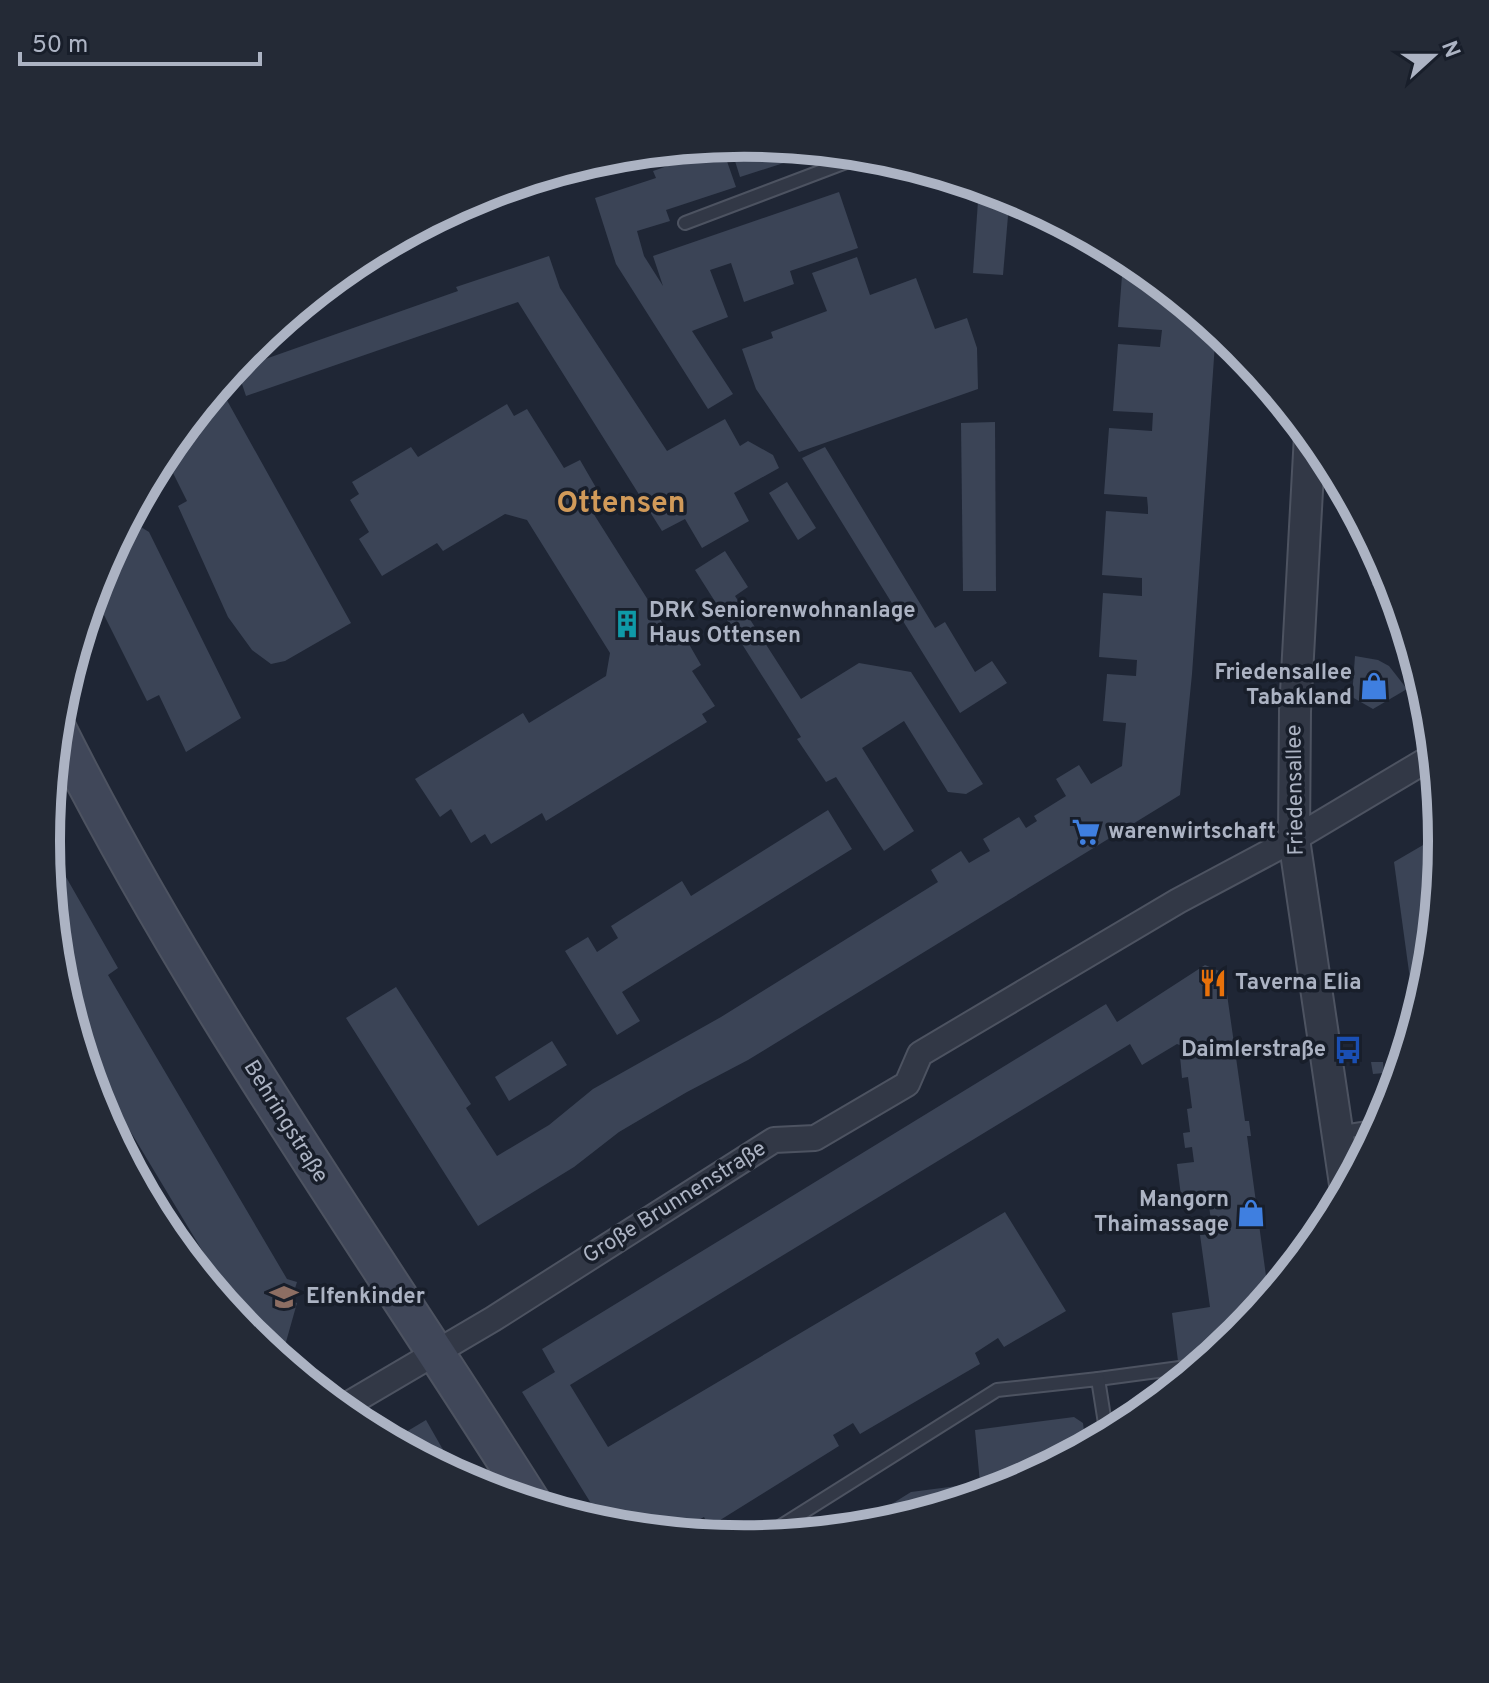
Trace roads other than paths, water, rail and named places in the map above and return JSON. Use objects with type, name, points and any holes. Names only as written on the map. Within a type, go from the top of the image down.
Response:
[{"type":"main road","name":"Behringstraße","points":[[67,747],[167,931],[291,1133],[524,1490]]},
{"type":"street","name":"Friedensallee","points":[[1309,454],[1295,695],[1294,839],[1345,1169]]},
{"type":"street","points":[[1294,839],[1424,762]]},
{"type":"street","name":"Große Brunnenstraße","points":[[352,1402],[437,1353],[774,1140],[815,1138],[907,1084],[920,1054],[1178,901],[1294,839]]},
{"type":"lane","points":[[685,223],[841,164]]},
{"type":"lane","points":[[1337,1133],[1365,1128]]},
{"type":"lane","points":[[782,1525],[997,1390],[1182,1368]]},
{"type":"lane","points":[[1098,1379],[1105,1423]]},
{"type":"place","name":"DRK Seniorenwohnanlage Haus Ottensen","points":[[627,624]]},
{"type":"place","name":"Friedensallee Tabakland","points":[[1374,686]]},
{"type":"place","name":"warenwirtschaft","points":[[1086,832]]},
{"type":"place","name":"Taverna Elia","points":[[1213,983]]},
{"type":"place","name":"Daimlerstraße","points":[[1348,1050]]},
{"type":"place","name":"Mangorn Thaimassage","points":[[1251,1213]]},
{"type":"place","name":"Elfenkinder","points":[[284,1297]]},
{"type":"district","name":"Ottensen","points":[[621,504]]}]
